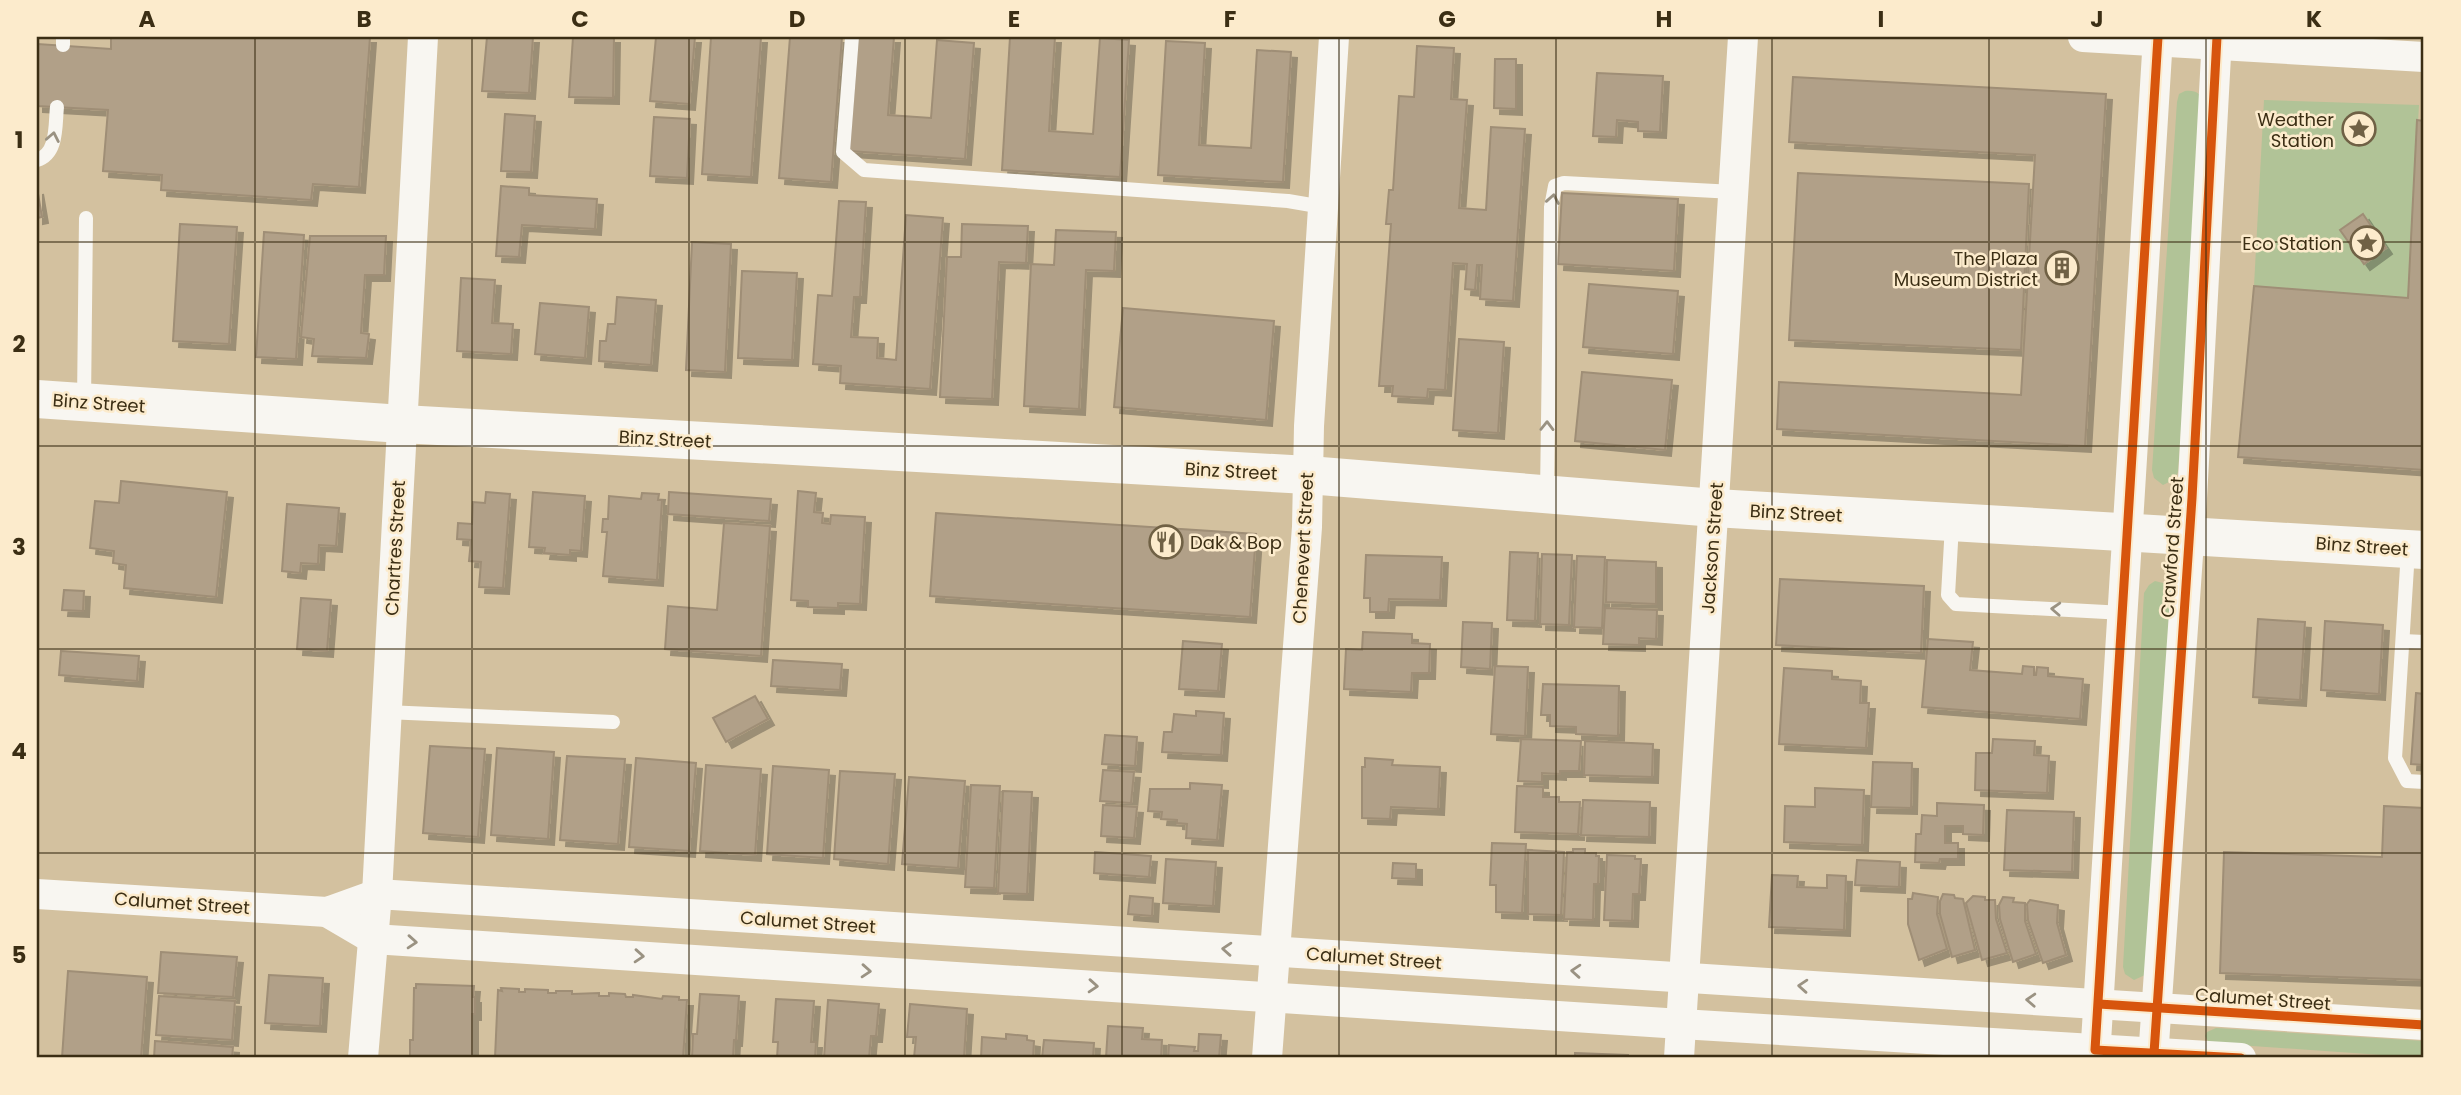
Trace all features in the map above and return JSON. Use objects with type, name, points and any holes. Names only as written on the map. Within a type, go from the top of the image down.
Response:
[{"type":"main road","name":"Binz Street","points":[[37,399],[402,424],[1308,475],[1715,508],[2416,550]]},
{"type":"street","name":"Chartres Street","points":[[363,1058],[377,894],[423,37]]},
{"type":"street","name":"Chenevert Street","points":[[1267,1058],[1307,527],[1334,37]]},
{"type":"street","name":"Jackson Street","points":[[1679,1058],[1743,37]]},
{"type":"street","points":[[2083,37],[2216,41],[2424,57]]},
{"type":"street","points":[[2095,1054],[2158,39]]},
{"type":"street","name":"Crawford Street","points":[[2153,1055],[2189,535],[2216,41]]},
{"type":"street","name":"Calumet Street","points":[[37,894],[327,912],[377,894],[2424,1025]]},
{"type":"street","name":"Calumet Street","points":[[327,912],[373,939],[1681,1024],[2095,1054],[2241,1058]]},
{"type":"lane","points":[[852,37],[843,152],[864,170],[1288,201],[1323,207]]},
{"type":"lane","points":[[37,160],[49,153],[53,143],[57,107]]},
{"type":"lane","points":[[1547,494],[1551,207],[1555,186],[1564,183],[1734,192]]},
{"type":"lane","points":[[84,402],[86,218]]},
{"type":"lane","points":[[1952,522],[1948,595],[1956,604],[2124,613]]},
{"type":"lane","points":[[2416,550],[2403,641],[2395,758],[2407,780],[2424,782]]},
{"type":"lane","points":[[2403,641],[2424,642]]},
{"type":"lane","points":[[386,712],[613,722]]},
{"type":"green space","points":[[2185,91],[2197,93],[2204,103],[2178,472],[2175,479],[2163,485],[2154,478],[2152,470],[2177,102],[2179,94]]},
{"type":"green space","points":[[2264,100],[2419,105],[2408,298],[2254,286]]},
{"type":"green space","points":[[2155,581],[2167,584],[2171,589],[2145,975],[2134,980],[2125,974],[2123,967],[2144,593]]},
{"type":"green space","points":[[2216,1028],[2424,1041],[2424,1058],[2209,1043],[2205,1036]]},
{"type":"building","points":[[111,37],[370,37],[359,187],[313,184],[311,200],[161,190],[162,175],[103,171],[108,110],[37,106],[37,55],[38,44],[111,49]]},
{"type":"building","points":[[487,37],[533,37],[529,93],[482,91]]},
{"type":"building","points":[[573,37],[614,37],[613,98],[569,97]]},
{"type":"building","points":[[656,37],[695,37],[689,104],[650,101]]},
{"type":"building","points":[[711,37],[761,37],[751,177],[702,174]]},
{"type":"building","points":[[790,37],[842,37],[831,182],[779,178]]},
{"type":"building","points":[[858,37],[894,37],[888,115],[931,118],[937,40],[974,43],[965,159],[849,151]]},
{"type":"building","points":[[1010,37],[1055,37],[1049,131],[1093,134],[1100,38],[1129,40],[1120,177],[1002,170]]},
{"type":"building","points":[[1166,41],[1205,43],[1199,145],[1251,148],[1257,50],[1291,52],[1283,182],[1158,175]]},
{"type":"building","points":[[1417,46],[1454,48],[1451,99],[1467,100],[1459,208],[1486,210],[1491,127],[1525,129],[1513,301],[1480,299],[1482,265],[1477,265],[1475,290],[1465,289],[1467,264],[1453,263],[1445,390],[1428,389],[1427,398],[1392,396],[1393,386],[1379,386],[1391,224],[1386,224],[1389,190],[1393,190],[1399,96],[1414,97]]},
{"type":"building","points":[[1495,59],[1516,59],[1516,109],[1494,108]]},
{"type":"building","points":[[1597,73],[1663,76],[1660,132],[1638,131],[1638,122],[1617,120],[1616,137],[1593,136]]},
{"type":"building","name":"The Plaza Museum District","points":[[1793,77],[2106,94],[2085,446],[1777,429],[1779,382],[2021,395],[2035,155],[1789,142]]},
{"type":"building","points":[[505,114],[535,116],[531,172],[501,171]]},
{"type":"building","points":[[654,117],[690,119],[687,178],[650,176]]},
{"type":"building","points":[[2417,120],[2424,121],[2424,470],[2238,457],[2254,286],[2408,298]]},
{"type":"building","points":[[1798,173],[2029,184],[2021,350],[1789,340]]},
{"type":"building","points":[[501,186],[529,188],[529,195],[597,199],[595,229],[522,225],[519,257],[496,256]]},
{"type":"building","points":[[37,188],[42,217],[37,218]]},
{"type":"building","points":[[1562,193],[1678,199],[1674,271],[1558,264]]},
{"type":"building","points":[[839,201],[866,202],[860,297],[854,297],[851,337],[878,338],[877,358],[896,360],[906,215],[943,218],[930,389],[840,383],[841,366],[813,364],[818,295],[832,296]]},
{"type":"building","points":[[2363,214],[2386,248],[2364,264],[2340,230]]},
{"type":"building","points":[[180,224],[237,227],[229,344],[173,341]]},
{"type":"building","points":[[962,224],[1028,226],[1026,263],[999,262],[992,399],[940,397],[947,257],[961,257]]},
{"type":"building","points":[[1056,230],[1116,232],[1114,271],[1086,270],[1079,409],[1024,406],[1031,264],[1054,265]]},
{"type":"building","points":[[264,232],[304,235],[296,359],[256,357]]},
{"type":"building","points":[[310,236],[386,236],[384,275],[365,275],[361,333],[369,334],[366,358],[312,356],[314,339],[301,337]]},
{"type":"building","points":[[692,242],[731,244],[725,372],[686,370]]},
{"type":"building","points":[[742,271],[797,273],[792,360],[738,358]]},
{"type":"building","points":[[461,278],[495,280],[492,323],[513,324],[511,354],[457,351]]},
{"type":"building","points":[[1589,284],[1678,291],[1673,354],[1583,347]]},
{"type":"building","points":[[617,297],[656,300],[651,365],[599,361],[600,341],[606,341],[608,324],[615,324]]},
{"type":"building","points":[[540,303],[589,307],[585,358],[535,354]]},
{"type":"building","points":[[1123,308],[1274,321],[1266,420],[1114,407]]},
{"type":"building","points":[[1459,339],[1504,342],[1498,433],[1453,430]]},
{"type":"building","points":[[1582,372],[1672,380],[1665,450],[1575,441]]},
{"type":"building","points":[[121,481],[227,492],[216,597],[124,588],[126,565],[113,563],[114,551],[90,548],[95,501],[119,503]]},
{"type":"building","points":[[798,491],[816,493],[814,512],[823,513],[822,523],[830,524],[831,515],[865,517],[860,604],[838,603],[838,608],[808,607],[808,601],[791,600]]},
{"type":"building","points":[[486,492],[510,494],[503,588],[479,587],[481,562],[469,561],[471,540],[457,539],[458,523],[472,524],[473,502],[485,503]]},
{"type":"building","points":[[533,492],[585,496],[581,551],[570,550],[570,555],[544,553],[545,548],[529,547]]},
{"type":"building","points":[[669,492],[771,499],[769,521],[668,514]]},
{"type":"building","points":[[642,493],[659,494],[658,500],[662,500],[657,580],[603,576],[607,532],[602,532],[603,519],[608,519],[609,496],[641,499]]},
{"type":"building","points":[[287,504],[339,508],[336,546],[319,545],[318,564],[301,563],[300,573],[282,571]]},
{"type":"building","points":[[936,513],[1256,534],[1250,617],[930,596]]},
{"type":"building","points":[[724,523],[770,526],[761,656],[665,649],[668,606],[717,610]]},
{"type":"building","points":[[1510,552],[1538,553],[1535,621],[1507,620]]},
{"type":"building","points":[[1542,554],[1572,555],[1569,625],[1540,624]]},
{"type":"building","points":[[1366,555],[1442,557],[1440,600],[1389,599],[1388,612],[1370,612],[1370,598],[1364,598]]},
{"type":"building","points":[[1577,556],[1605,557],[1602,628],[1574,627]]},
{"type":"building","points":[[1607,560],[1656,562],[1656,604],[1606,602]]},
{"type":"building","points":[[1780,579],[1924,586],[1921,653],[1776,645]]},
{"type":"building","points":[[64,590],[84,591],[83,611],[62,610]]},
{"type":"building","points":[[301,598],[331,600],[327,651],[297,649]]},
{"type":"building","points":[[1605,608],[1657,610],[1656,639],[1639,638],[1639,645],[1603,644]]},
{"type":"building","points":[[2258,619],[2305,622],[2300,700],[2253,697]]},
{"type":"building","points":[[2325,621],[2383,625],[2379,694],[2321,690]]},
{"type":"building","points":[[1463,622],[1492,623],[1490,669],[1461,667]]},
{"type":"building","points":[[1363,632],[1412,634],[1412,643],[1430,644],[1429,673],[1412,673],[1411,692],[1344,689],[1346,649],[1362,650]]},
{"type":"building","points":[[1928,639],[1973,642],[1970,670],[2022,674],[2023,666],[2034,667],[2036,675],[2037,667],[2048,668],[2048,676],[2083,679],[2080,719],[1922,707]]},
{"type":"building","points":[[1183,641],[1222,644],[1218,691],[1179,689]]},
{"type":"building","points":[[61,651],[139,656],[137,681],[59,675]]},
{"type":"building","points":[[773,660],[842,664],[840,690],[771,686]]},
{"type":"building","points":[[1495,666],[1528,667],[1525,736],[1491,734]]},
{"type":"building","points":[[1784,668],[1832,671],[1832,679],[1861,681],[1860,703],[1869,703],[1866,748],[1779,744]]},
{"type":"building","points":[[1543,684],[1619,686],[1618,736],[1576,734],[1576,727],[1550,726],[1550,715],[1541,715]]},
{"type":"building","points":[[2416,693],[2424,694],[2424,765],[2411,764]]},
{"type":"building","points":[[755,696],[768,719],[726,742],[713,718]]},
{"type":"building","points":[[1196,711],[1224,713],[1221,755],[1162,752],[1164,732],[1172,732],[1174,714],[1196,716]]},
{"type":"building","points":[[1105,735],[1137,737],[1135,766],[1102,764]]},
{"type":"building","points":[[1521,739],[1581,741],[1579,771],[1542,773],[1542,782],[1518,781]]},
{"type":"building","points":[[1993,739],[2035,741],[2034,755],[2049,756],[2047,793],[1975,790],[1976,753],[1992,753]]},
{"type":"building","points":[[1585,741],[1653,744],[1652,777],[1584,775]]},
{"type":"building","points":[[430,746],[485,749],[478,837],[423,833]]},
{"type":"building","points":[[497,748],[554,752],[548,839],[491,835]]},
{"type":"building","points":[[567,756],[625,759],[618,844],[560,840]]},
{"type":"building","points":[[636,758],[696,763],[689,851],[629,847]]},
{"type":"building","points":[[1365,758],[1393,760],[1392,765],[1440,767],[1438,809],[1391,807],[1390,819],[1362,818],[1362,767],[1365,767]]},
{"type":"building","points":[[1873,762],[1912,763],[1911,808],[1871,807]]},
{"type":"building","points":[[706,765],[761,769],[755,855],[700,851]]},
{"type":"building","points":[[773,766],[829,770],[823,858],[767,854]]},
{"type":"building","points":[[1103,770],[1134,772],[1131,803],[1100,801]]},
{"type":"building","points":[[840,771],[895,774],[888,864],[834,859]]},
{"type":"building","points":[[909,777],[965,781],[958,868],[902,864]]},
{"type":"building","points":[[1190,783],[1222,785],[1217,840],[1186,838],[1187,824],[1161,819],[1162,812],[1148,811],[1150,789],[1190,789]]},
{"type":"building","points":[[971,785],[1000,786],[994,888],[965,887]]},
{"type":"building","points":[[1517,786],[1543,787],[1543,797],[1559,797],[1559,802],[1580,802],[1578,834],[1515,832]]},
{"type":"building","points":[[1815,788],[1864,790],[1862,845],[1784,842],[1785,806],[1815,807]]},
{"type":"building","points":[[1003,791],[1032,792],[1027,894],[998,893]]},
{"type":"building","points":[[1583,800],[1650,802],[1649,837],[1581,835]]},
{"type":"building","points":[[1937,803],[1984,805],[1983,835],[1963,834],[1963,826],[1945,826],[1945,843],[1958,843],[1958,859],[1940,859],[1939,863],[1915,862],[1916,834],[1921,834],[1922,815],[1937,816]]},
{"type":"building","points":[[1103,805],[1137,807],[1134,838],[1101,836]]},
{"type":"building","points":[[2384,806],[2424,808],[2424,980],[2220,973],[2224,852],[2382,857]]},
{"type":"building","points":[[2007,810],[2074,812],[2072,872],[2004,870]]},
{"type":"building","points":[[1492,843],[1526,844],[1522,913],[1496,912],[1496,885],[1490,885]]},
{"type":"building","points":[[1573,849],[1585,849],[1585,853],[1596,853],[1596,856],[1599,856],[1598,884],[1594,884],[1593,920],[1564,919],[1567,852],[1573,852]]},
{"type":"building","points":[[1528,850],[1564,852],[1561,915],[1528,914]]},
{"type":"building","points":[[1095,852],[1151,856],[1149,877],[1094,873]]},
{"type":"building","points":[[1607,855],[1635,856],[1635,859],[1641,859],[1639,894],[1633,894],[1632,921],[1604,920]]},
{"type":"building","points":[[1166,859],[1216,862],[1213,906],[1163,903]]},
{"type":"building","points":[[1857,860],[1900,862],[1899,887],[1855,885]]},
{"type":"building","points":[[1393,863],[1416,864],[1416,879],[1392,878]]},
{"type":"building","points":[[1772,875],[1798,876],[1797,887],[1827,888],[1827,875],[1846,876],[1844,930],[1769,927]]},
{"type":"building","points":[[1913,893],[1938,897],[1937,914],[1947,949],[1919,960],[1908,924],[1908,899],[1912,899]]},
{"type":"building","points":[[1943,894],[1963,899],[1975,950],[1952,957],[1940,914]]},
{"type":"building","points":[[1130,896],[1153,898],[1152,916],[1128,914]]},
{"type":"building","points":[[1973,896],[1995,900],[1996,919],[2007,953],[1982,960],[1966,903]]},
{"type":"building","points":[[2003,897],[2014,898],[2013,902],[2025,903],[2025,921],[2036,954],[2013,962],[2000,919],[1999,905]]},
{"type":"building","points":[[2030,900],[2058,905],[2057,923],[2066,955],[2043,963],[2028,920],[2027,904]]},
{"type":"building","points":[[161,952],[237,957],[233,997],[158,993]]},
{"type":"building","points":[[68,971],[147,977],[141,1058],[62,1058]]},
{"type":"building","points":[[269,975],[323,978],[320,1026],[265,1023]]},
{"type":"building","points":[[416,984],[474,986],[472,1058],[410,1058]]},
{"type":"building","points":[[501,988],[519,989],[519,992],[525,992],[525,989],[548,990],[548,993],[572,991],[572,994],[599,993],[599,996],[609,996],[609,993],[625,994],[626,997],[633,995],[662,999],[663,996],[687,1000],[683,1058],[495,1058],[498,990],[502,991]]},
{"type":"building","points":[[700,994],[739,996],[733,1058],[692,1058]]},
{"type":"building","points":[[159,996],[235,1001],[232,1040],[156,1035]]},
{"type":"building","points":[[776,999],[814,1001],[811,1042],[816,1042],[815,1058],[777,1058],[778,1042],[773,1042]]},
{"type":"building","points":[[828,1000],[879,1004],[876,1036],[871,1036],[869,1058],[824,1058]]},
{"type":"building","points":[[910,1004],[967,1009],[964,1058],[914,1058],[916,1037],[907,1037]]},
{"type":"building","points":[[1108,1026],[1143,1028],[1142,1039],[1162,1040],[1161,1058],[1106,1058]]},
{"type":"building","points":[[1006,1034],[1027,1036],[1027,1040],[1034,1041],[1033,1058],[981,1058],[982,1037],[1006,1039]]},
{"type":"building","points":[[1199,1034],[1221,1035],[1219,1058],[1168,1058],[1169,1045],[1195,1047],[1194,1051],[1198,1051]]},
{"type":"building","points":[[1044,1040],[1094,1043],[1093,1058],[1042,1058]]},
{"type":"building","points":[[155,1041],[233,1047],[232,1058],[154,1058]]},
{"type":"building","points":[[1575,1053],[1628,1055],[1628,1058],[1575,1058]]},
{"type":"cycle path","points":[[2158,37],[2095,1050],[2241,1058]]},
{"type":"cycle path","points":[[2154,1053],[2192,498],[2217,37]]},
{"type":"cycle path","points":[[2099,1004],[2424,1025]]},
{"type":"place","name":"Weather Station","points":[[2359,129]]},
{"type":"place","name":"Eco Station","points":[[2367,243]]},
{"type":"place","name":"The Plaza Museum District","points":[[2062,268]]},
{"type":"place","name":"Dak & Bop","points":[[1166,542]]}]
